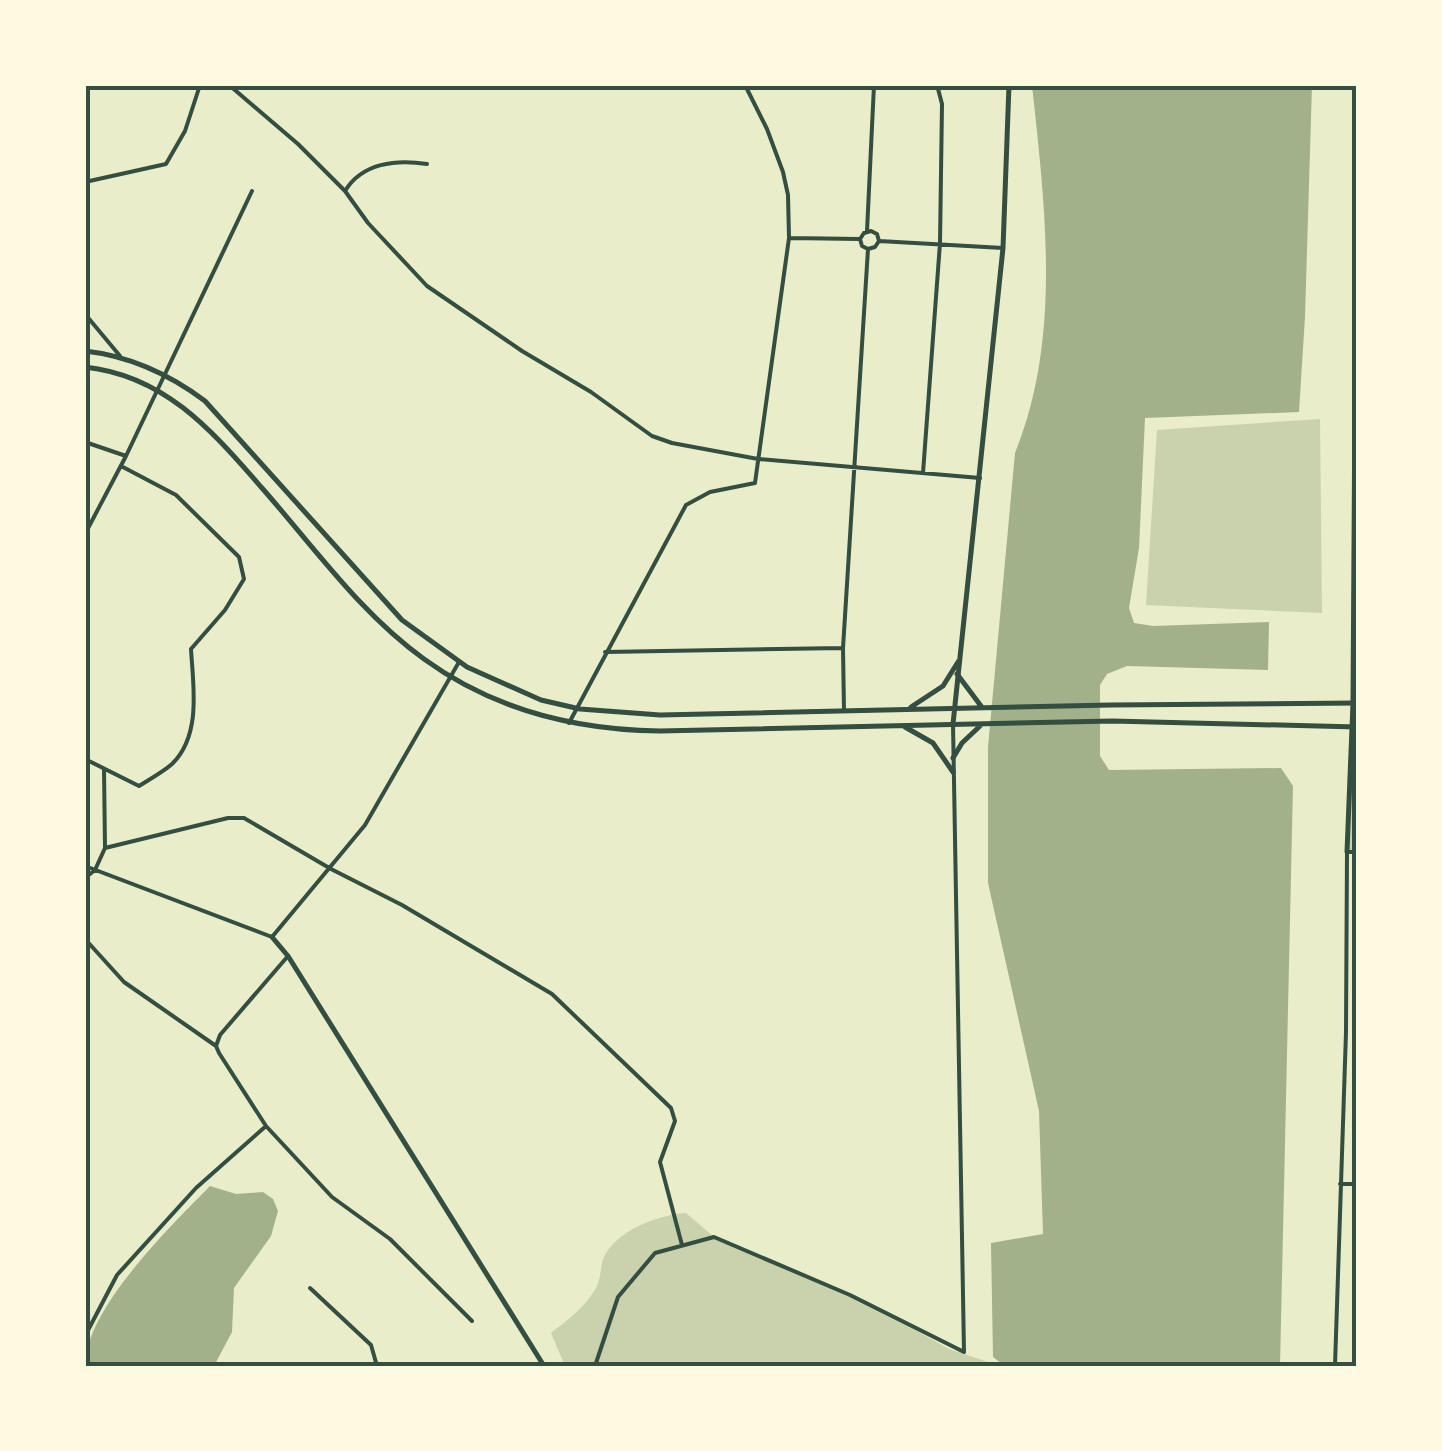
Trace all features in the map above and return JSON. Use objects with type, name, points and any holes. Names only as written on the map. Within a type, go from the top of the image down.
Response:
[{"type":"main road","points":[[953,724],[1003,248],[1009,85]]},
{"type":"main road","points":[[1347,852],[1355,704],[1357,85]]},
{"type":"main road","points":[[85,351],[121,357],[165,374],[195,394],[222,418],[402,620],[458,662],[503,686],[576,708],[660,715],[1111,704],[1355,704]]},
{"type":"main road","points":[[85,367],[116,373],[158,389],[210,429],[391,632],[450,676],[496,700],[569,724],[660,732],[1112,721],[1354,727]]},
{"type":"main road","points":[[902,709],[936,692],[958,662]]},
{"type":"main road","points":[[957,674],[970,696],[983,708]]},
{"type":"main road","points":[[953,758],[982,724]]},
{"type":"main road","points":[[902,726],[933,743],[953,772]]},
{"type":"main road","points":[[272,936],[544,1366]]},
{"type":"street","points":[[85,182],[166,164],[184,131],[200,85]]},
{"type":"street","points":[[229,85],[345,191],[368,223],[427,286],[638,427],[672,443],[758,460],[980,478]]},
{"type":"street","points":[[569,724],[686,505],[710,492],[755,483],[789,238],[783,172],[744,85]]},
{"type":"street","points":[[789,238],[860,239],[867,231],[874,85]]},
{"type":"street","points":[[923,473],[940,242],[942,104],[937,85]]},
{"type":"street","points":[[345,191],[361,173],[372,168],[404,162],[427,164]]},
{"type":"street","points":[[85,534],[252,191]]},
{"type":"street","points":[[860,239],[868,250],[876,248],[877,234],[867,231]]},
{"type":"street","points":[[879,241],[1003,248]]},
{"type":"street","points":[[844,710],[843,648],[868,250]]},
{"type":"street","points":[[85,314],[121,357]]},
{"type":"street","points":[[85,442],[126,456]]},
{"type":"street","points":[[85,759],[139,786],[172,764],[181,753],[195,712],[190,649],[226,610],[244,579],[239,557],[176,495],[121,466]]},
{"type":"street","points":[[605,652],[843,648]]},
{"type":"street","points":[[85,866],[272,936],[364,825],[458,662]]},
{"type":"street","points":[[584,1366],[595,1365],[618,1297],[655,1253],[714,1237],[850,1295],[964,1352],[953,724]]},
{"type":"street","points":[[85,878],[95,870],[105,848],[104,769]]},
{"type":"street","points":[[105,848],[239,817],[257,822],[331,869],[552,994],[672,1108],[675,1121],[660,1162],[682,1245]]},
{"type":"street","points":[[1335,1366],[1347,852],[1357,852]]},
{"type":"street","points":[[85,939],[124,982],[216,1046],[266,1126],[332,1197],[390,1239],[472,1321]]},
{"type":"street","points":[[216,1046],[227,1025],[288,956]]},
{"type":"street","points":[[85,1336],[117,1274],[196,1188],[266,1126]]},
{"type":"street","points":[[1340,1184],[1357,1184]]},
{"type":"street","points":[[310,1288],[371,1345],[377,1366]]},
{"type":"shaded area","points":[[1032,85],[1312,85],[1299,412],[1145,418],[1139,548],[1129,608],[1134,623],[1153,626],[1269,622],[1268,670],[1127,666],[1107,674],[1100,685],[1100,756],[1109,770],[1281,768],[1293,786],[1280,1366],[1005,1366],[993,1357],[991,1243],[1043,1234],[1039,1111],[988,883],[988,747],[1015,453],[1030,409],[1044,318],[1045,224]]},
{"type":"shaded area","points":[[1320,419],[1322,613],[1146,605],[1157,430]]},
{"type":"shaded area","points":[[1351,727],[1357,727],[1357,852],[1347,852]]},
{"type":"shaded area","points":[[210,1186],[236,1194],[263,1192],[273,1199],[278,1211],[271,1236],[234,1288],[232,1332],[214,1366],[85,1366],[99,1319],[114,1295],[153,1246]]},
{"type":"shaded area","points":[[686,1213],[714,1237],[873,1306],[949,1349],[1000,1366],[565,1366],[551,1333],[592,1295],[610,1247],[639,1226]]}]
